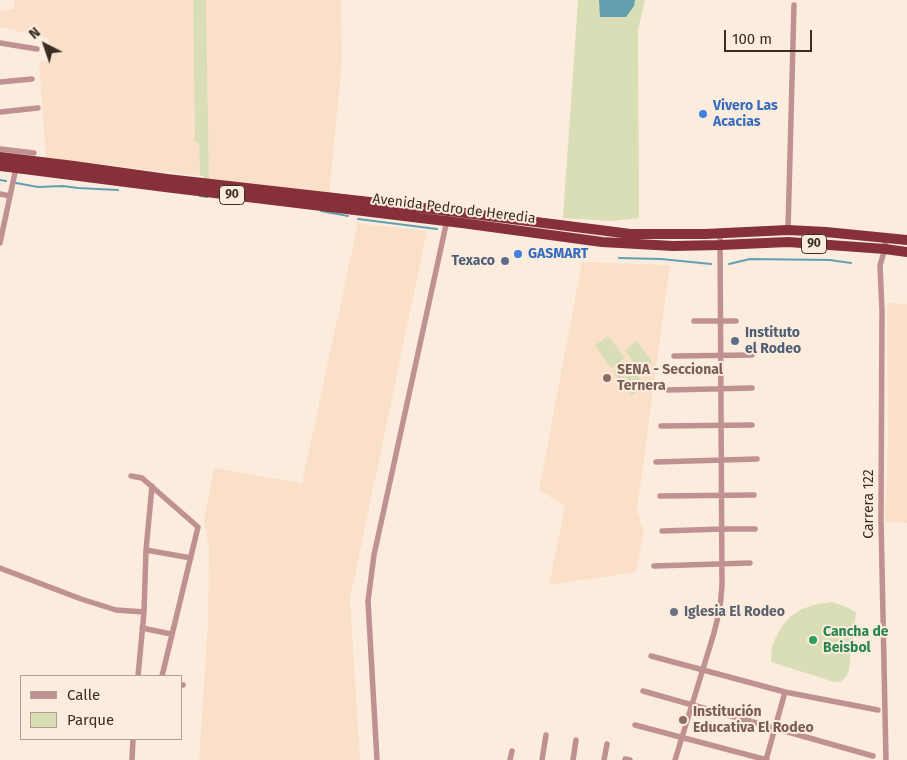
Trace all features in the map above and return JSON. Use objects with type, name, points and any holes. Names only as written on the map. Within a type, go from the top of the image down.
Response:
[{"type":"highway","name":"Avenida Pedro de Heredia","points":[[0,157],[448,216],[602,242],[673,246],[788,242],[907,252]]},
{"type":"highway","name":"Avenida Pedro de Heredia","points":[[0,166],[448,216],[622,233],[720,233],[788,230],[907,240]]},
{"type":"street","points":[[788,230],[794,5]]},
{"type":"street","points":[[0,43],[37,49]]},
{"type":"street","points":[[0,82],[32,79]]},
{"type":"street","points":[[0,112],[38,108]]},
{"type":"street","points":[[0,149],[34,153]]},
{"type":"street","points":[[0,243],[16,168]]},
{"type":"street","points":[[0,194],[10,196]]},
{"type":"street","points":[[377,760],[368,601],[374,555],[448,216]]},
{"type":"street","points":[[675,760],[720,608],[722,585],[720,233]]},
{"type":"street","name":"Carrera 122","points":[[886,238],[880,265],[882,311],[881,519],[886,760]]},
{"type":"street","points":[[694,322],[736,321]]},
{"type":"street","points":[[674,356],[752,355]]},
{"type":"street","points":[[668,390],[752,388]]},
{"type":"street","points":[[661,426],[752,425]]},
{"type":"street","points":[[656,462],[757,460]]},
{"type":"street","points":[[131,476],[142,478],[198,527],[162,675]]},
{"type":"street","points":[[138,675],[152,486]]},
{"type":"street","points":[[660,496],[754,494]]},
{"type":"street","points":[[662,531],[755,529]]},
{"type":"street","points":[[146,550],[190,558]]},
{"type":"street","points":[[654,566],[750,563]]},
{"type":"street","points":[[0,568],[81,600],[116,610],[144,612]]},
{"type":"street","points":[[142,628],[171,634]]},
{"type":"street","points":[[651,656],[785,692],[878,710]]},
{"type":"street","points":[[643,691],[873,756]]},
{"type":"street","points":[[635,725],[766,760],[785,692]]},
{"type":"street","points":[[542,760],[546,735]]},
{"type":"street","points":[[132,760],[133,740]]},
{"type":"street","points":[[573,760],[576,740]]},
{"type":"street","points":[[604,760],[607,744]]},
{"type":"street","points":[[510,760],[512,751]]},
{"type":"shaded area","points":[[14,0],[193,0],[195,142],[199,142],[200,176],[46,158],[39,61],[50,61],[48,38],[0,27],[0,11],[14,9]]},
{"type":"shaded area","points":[[206,0],[341,0],[342,62],[329,194],[209,179]]},
{"type":"shaded area","points":[[358,223],[427,231],[350,599],[360,760],[199,760],[208,623],[209,548],[204,521],[214,468],[302,483]]},
{"type":"shaded area","name":"SENA - Seccional Ternera","points":[[582,262],[670,265],[637,510],[644,533],[636,572],[549,585],[565,506],[539,490]]},
{"type":"shaded area","points":[[887,303],[907,304],[907,523],[885,522],[888,439]]},
{"type":"green space","points":[[193,0],[206,0],[209,179],[204,179],[203,176],[200,176],[199,143],[195,142]]},
{"type":"green space","points":[[578,0],[645,0],[638,30],[639,218],[613,221],[563,218]]},
{"type":"green space","points":[[608,336],[625,358],[611,368],[595,345]]},
{"type":"green space","points":[[637,341],[652,362],[640,371],[625,350]]},
{"type":"green space","points":[[627,361],[645,385],[631,396],[613,372]]},
{"type":"green space","name":"Cancha de Beisbol","points":[[832,602],[856,612],[849,670],[846,677],[840,682],[834,682],[771,662],[772,646],[782,626],[790,617],[802,609]]},
{"type":"water","points":[[599,0],[635,0],[634,6],[626,17],[600,17]]},
{"type":"waterway","points":[[0,180],[6,181]]},
{"type":"waterway","points":[[16,183],[38,187],[63,186],[118,190]]},
{"type":"waterway","points":[[200,196],[207,197]]},
{"type":"waterway","points":[[321,211],[348,216]]},
{"type":"waterway","points":[[358,219],[437,229]]},
{"type":"waterway","points":[[619,258],[661,259],[711,264]]},
{"type":"waterway","points":[[729,264],[750,259],[830,260],[851,263]]},
{"type":"place","name":"Vivero Las Acacias","points":[[703,114]]},
{"type":"place","name":"GASMART","points":[[518,254]]},
{"type":"place","name":"Texaco","points":[[505,261]]},
{"type":"place","name":"Instituto el Rodeo","points":[[735,341]]},
{"type":"place","name":"SENA - Seccional Ternera","points":[[607,378]]},
{"type":"place","name":"Iglesia El Rodeo","points":[[674,612]]},
{"type":"place","name":"Cancha de Beisbol","points":[[813,640]]},
{"type":"place","name":"Institución Educativa El Rodeo","points":[[683,720]]}]
